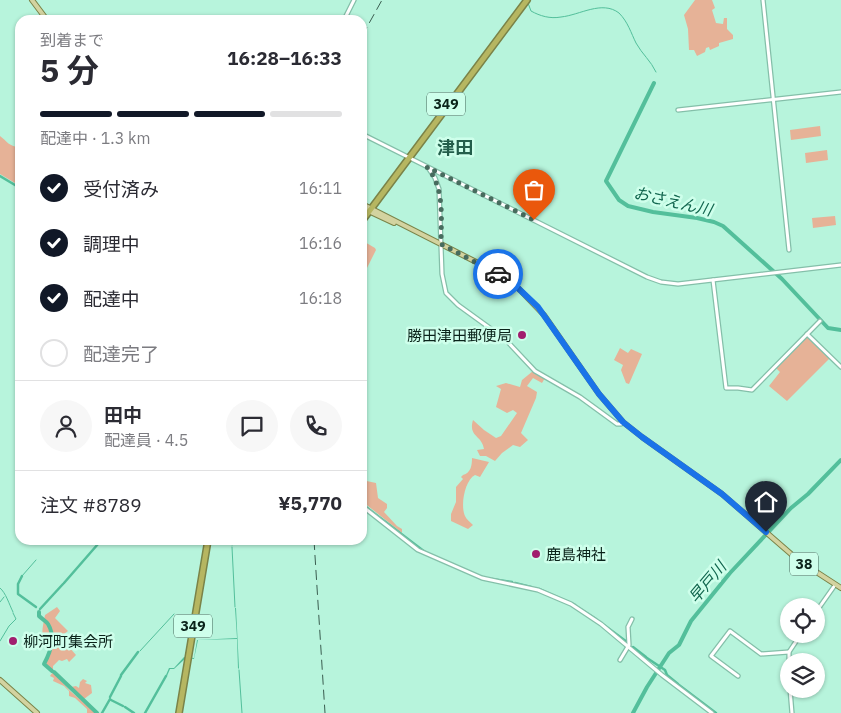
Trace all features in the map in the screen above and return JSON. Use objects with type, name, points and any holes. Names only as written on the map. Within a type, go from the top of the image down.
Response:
[{"type":"highway","name":"349","points":[[367,208],[409,157],[525,0]]},
{"type":"highway","name":"349","points":[[180,713],[208,545]]},
{"type":"main road","points":[[31,0],[42,15]]},
{"type":"main road","name":"38","points":[[367,208],[492,273],[526,298],[544,318],[600,400],[621,424],[640,440],[722,496],[765,532]]},
{"type":"main road","name":"38","points":[[441,246],[498,273],[524,293],[548,320],[599,394],[619,418],[642,437],[722,494],[804,567],[841,590]]},
{"type":"main road","points":[[0,680],[37,713]]},
{"type":"street","points":[[346,15],[354,0]]},
{"type":"street","points":[[762,0],[789,250]]},
{"type":"street","points":[[678,110],[841,92]]},
{"type":"street","points":[[367,136],[656,281],[673,284],[841,265]]},
{"type":"street","points":[[427,167],[435,178],[439,189],[443,283],[446,293],[451,299],[505,339],[536,371],[580,397],[617,424],[621,424]]},
{"type":"street","points":[[713,280],[726,388],[752,390],[820,321]]},
{"type":"street","points":[[807,334],[841,367]]},
{"type":"street","points":[[367,510],[427,555],[482,578],[538,590],[563,600],[601,624],[654,669],[712,713]]},
{"type":"street","points":[[825,600],[835,586]]},
{"type":"street","points":[[620,660],[630,643],[628,627],[632,619]]},
{"type":"street","points":[[738,676],[711,656],[730,631],[761,654],[789,652],[795,643]]},
{"type":"street","points":[[791,698],[792,713]]},
{"type":"shaded area","points":[[695,0],[712,0],[715,8],[712,10],[716,23],[723,24],[724,18],[727,18],[727,29],[733,35],[733,39],[719,43],[719,46],[710,50],[709,47],[706,48],[705,52],[697,56],[694,50],[689,50],[688,29],[684,15]]},
{"type":"shaded area","points":[[820,126],[821,136],[791,140],[790,130]]},
{"type":"shaded area","points":[[0,136],[15,147],[15,183],[0,174]]},
{"type":"shaded area","points":[[827,150],[828,160],[806,163],[805,153]]},
{"type":"shaded area","points":[[835,216],[836,225],[813,228],[812,218]]},
{"type":"shaded area","points":[[367,243],[376,250],[367,268]]},
{"type":"shaded area","points":[[807,336],[830,358],[787,401],[769,386],[780,372],[775,367]]},
{"type":"shaded area","points":[[620,348],[628,353],[631,349],[642,354],[629,384],[626,383],[621,370],[623,365],[614,360]]},
{"type":"shaded area","points":[[533,371],[545,378],[542,383],[533,378],[527,386],[537,392],[521,433],[528,440],[520,447],[513,445],[495,461],[486,456],[480,456],[477,450],[484,449],[483,444],[472,430],[473,420],[496,438],[501,436],[517,413],[513,410],[507,413],[496,407],[501,389],[496,386],[506,383],[520,387],[522,380]]},
{"type":"shaded area","points":[[472,458],[489,462],[480,477],[475,475],[466,487],[463,506],[466,518],[473,525],[468,529],[451,521],[451,514],[456,502],[456,487],[463,479],[461,477],[469,471]]},
{"type":"shaded area","points":[[367,481],[376,483],[378,498],[387,504],[384,512],[402,529],[402,533],[367,505]]},
{"type":"shaded area","points":[[57,607],[60,611],[55,618],[68,631],[60,637],[76,655],[69,662],[67,659],[59,660],[53,666],[53,670],[46,664],[49,648],[44,639],[43,629],[45,615]]},
{"type":"shaded area","points":[[236,608],[239,668],[238,669],[237,639],[198,640],[194,659],[186,658],[174,669],[170,669],[166,675],[169,668],[174,668],[184,657],[194,658],[197,640],[237,638]]},
{"type":"shaded area","points":[[53,672],[69,690],[96,713],[87,713],[87,709],[75,698],[69,696],[69,691],[64,686],[53,681],[54,678],[50,676]]},
{"type":"shaded area","points":[[83,679],[87,681],[85,683],[91,685],[92,693],[84,699],[71,687],[76,686],[79,688],[80,682]]},
{"type":"waterway","points":[[531,0],[528,3],[531,11],[542,16],[557,18],[598,8],[612,9],[619,13],[627,24],[638,47],[656,72]]},
{"type":"waterway","name":"おさえん川","points":[[654,83],[606,181],[619,200],[628,206],[653,212],[697,218],[723,226],[782,279],[828,328],[841,330]]},
{"type":"waterway","points":[[0,176],[15,185]]},
{"type":"waterway","name":"早戸川","points":[[633,713],[669,653],[679,645],[691,621],[730,573],[791,508],[808,494],[841,460]]},
{"type":"waterway","points":[[367,508],[425,552]]},
{"type":"waterway","points":[[64,583],[97,545]]},
{"type":"waterway","points":[[232,547],[235,607]]},
{"type":"waterway","points":[[22,576],[36,560]]},
{"type":"waterway","points":[[22,576],[18,584],[18,594],[36,607]]},
{"type":"waterway","points":[[492,579],[512,582]]},
{"type":"waterway","points":[[515,583],[531,587]]},
{"type":"waterway","points":[[40,609],[63,584]]},
{"type":"waterway","points":[[0,588],[13,612]]},
{"type":"waterway","points":[[539,589],[575,605]]},
{"type":"waterway","points":[[0,602],[4,597]]},
{"type":"waterway","points":[[576,606],[596,619]]},
{"type":"waterway","points":[[39,612],[39,616],[48,624],[52,634],[50,650],[44,664],[52,671]]},
{"type":"waterway","points":[[0,641],[9,626],[16,619],[13,613]]},
{"type":"waterway","points":[[140,651],[174,614]]},
{"type":"waterway","points":[[604,625],[627,642]]},
{"type":"waterway","points":[[633,647],[646,657]]},
{"type":"waterway","points":[[121,675],[138,652]]},
{"type":"waterway","points":[[647,658],[665,670],[667,675],[678,684]]},
{"type":"waterway","points":[[239,670],[242,713]]},
{"type":"waterway","points":[[54,672],[97,713]]},
{"type":"waterway","points":[[110,697],[121,676]]},
{"type":"waterway","points":[[145,713],[166,676]]},
{"type":"waterway","points":[[679,685],[716,713]]},
{"type":"waterway","points":[[102,713],[110,699]]},
{"type":"waterway","points":[[111,700],[123,706]]},
{"type":"waterway","points":[[125,707],[134,713]]},
{"type":"railway","points":[[367,27],[382,0]]},
{"type":"railway","points":[[314,545],[325,713]]},
{"type":"way so far","points":[[498,274],[441,244],[439,189],[435,178],[427,167],[534,220]]},
{"type":"place","name":"勝田津田郵便局","points":[[522,335]]},
{"type":"place","name":"鹿島神社","points":[[536,554]]},
{"type":"place","name":"柳河町集会所","points":[[13,641]]},
{"type":"district","name":"津田","points":[[455,147]]},
{"type":"route","points":[[498,274],[518,288],[538,307],[615,415],[642,437],[722,494],[766,532]]}]
